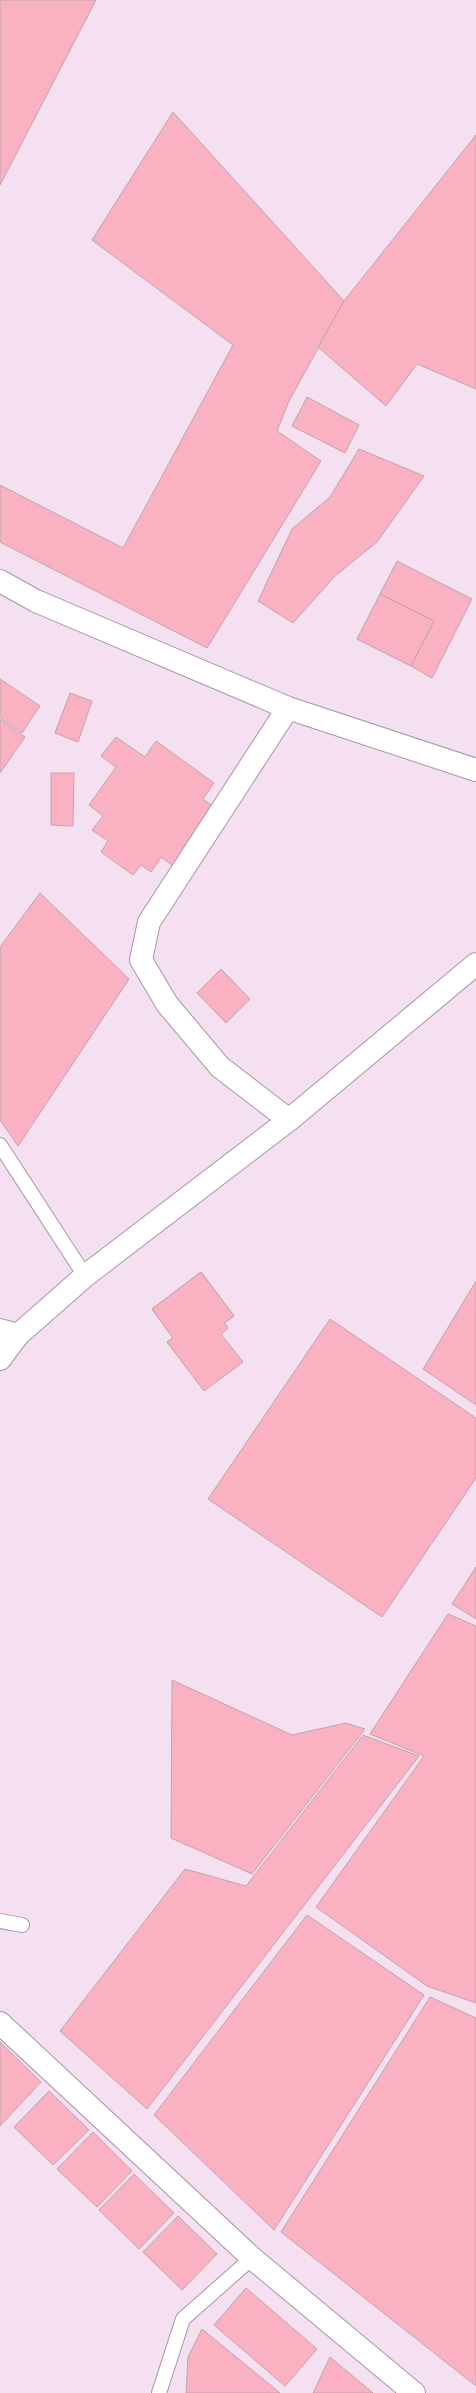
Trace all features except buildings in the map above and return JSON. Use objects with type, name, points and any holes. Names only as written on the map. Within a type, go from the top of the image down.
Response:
[{"type":"street","points":[[0,581],[36,601],[288,708],[476,770]]},
{"type":"street","points":[[288,708],[149,922],[141,960],[167,1004],[220,1067],[289,1120]]},
{"type":"street","points":[[0,1359],[9,1332],[85,1276],[289,1120],[476,964]]},
{"type":"street","points":[[0,2023],[252,2258],[414,2393]]},
{"type":"lane","points":[[0,1145],[85,1276]]},
{"type":"lane","points":[[0,1920],[22,1925]]},
{"type":"lane","points":[[159,2393],[182,2319],[252,2258]]}]
